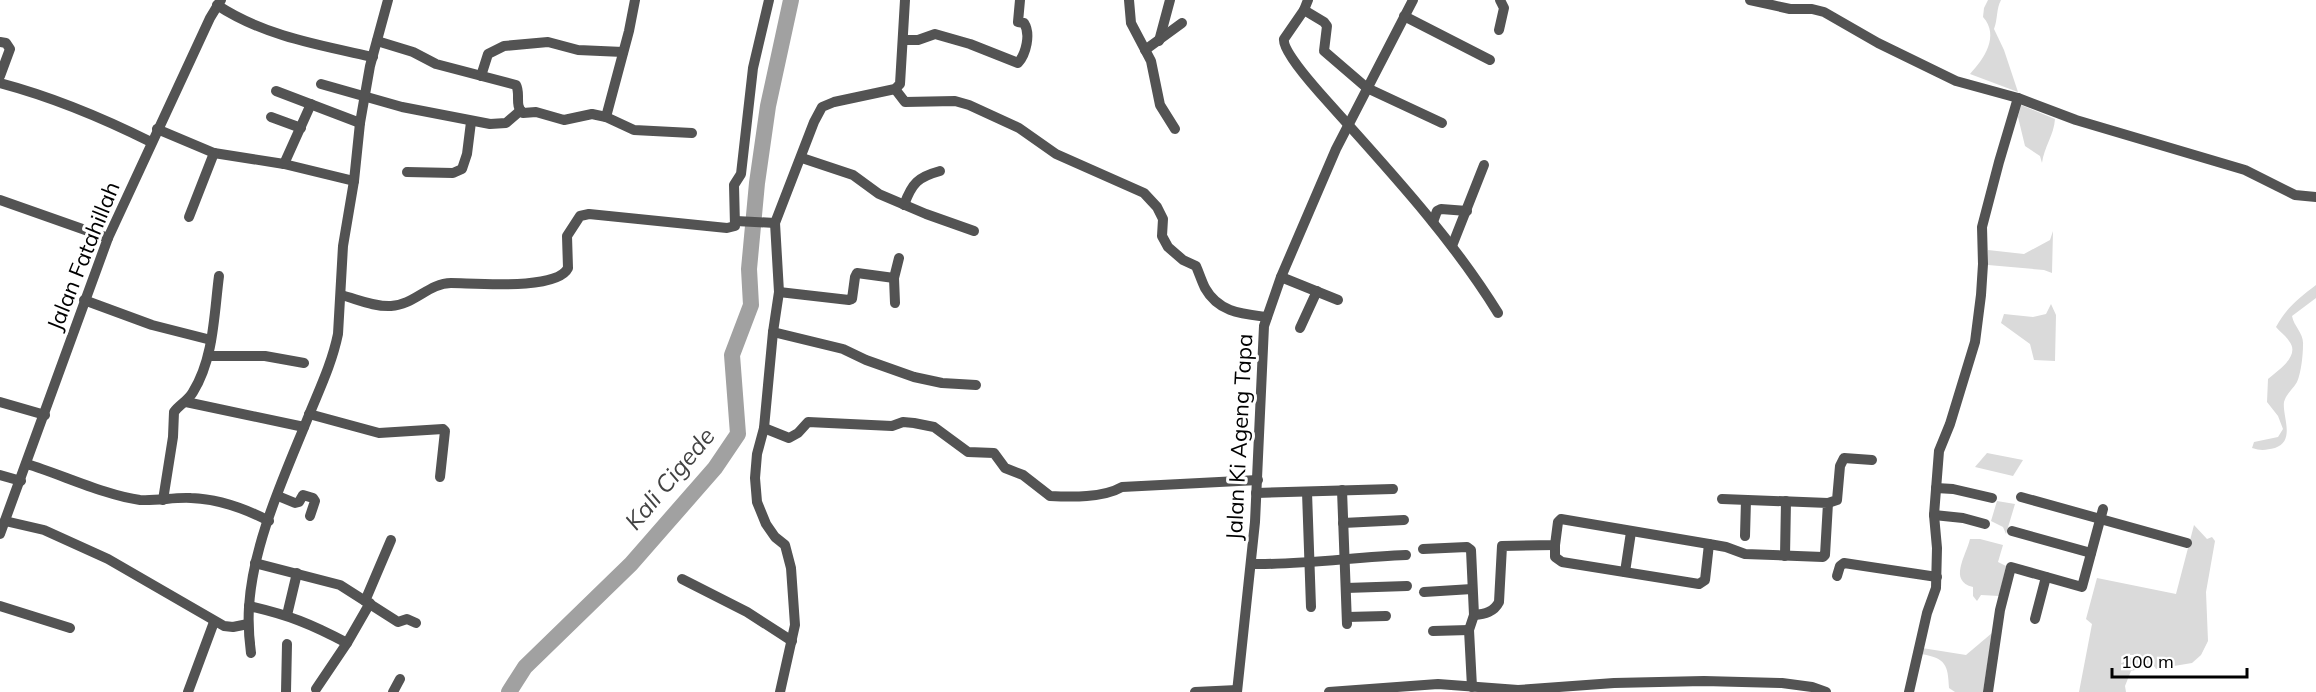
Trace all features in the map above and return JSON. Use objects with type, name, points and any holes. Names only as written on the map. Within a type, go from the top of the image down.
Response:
[{"type":"street","points":[[250,653],[249,606],[255,563],[309,414],[332,360],[338,334],[343,246],[354,181],[364,96],[388,0]]},
{"type":"street","points":[[606,117],[634,0]]},
{"type":"street","points":[[741,222],[734,185],[741,174],[753,68],[769,0]]},
{"type":"street","points":[[780,692],[795,625],[791,568],[785,545],[766,524],[755,493],[779,292],[773,224],[822,107],[834,102],[895,89],[900,84],[905,0]]},
{"type":"street","points":[[904,40],[918,40],[935,34],[970,44],[1020,63],[1028,38],[1027,27],[1024,23],[1017,22],[1020,0]]},
{"type":"street","points":[[1129,0],[1128,11],[1133,31],[1153,69],[1160,105],[1175,129]]},
{"type":"street","points":[[1159,41],[1170,0]]},
{"type":"street","name":"Jalan Ki Ageng Tapa","points":[[1237,691],[1252,564],[1264,326],[1281,277],[1336,149],[1413,0]]},
{"type":"street","points":[[1499,30],[1504,8],[1500,0]]},
{"type":"street","points":[[1750,0],[1790,9],[1812,9],[1824,12],[1878,43],[1956,81],[2018,98],[2076,120],[2245,170],[2295,195],[2316,197]]},
{"type":"street","points":[[219,3],[234,16],[268,31],[373,57]]},
{"type":"street","name":"Jalan Fatahillah","points":[[2,529],[108,238],[151,142],[219,3]]},
{"type":"street","points":[[1442,123],[1367,88],[1324,51],[1328,26],[1306,5],[1283,43],[1312,84],[1433,222],[1468,267],[1498,313]]},
{"type":"street","points":[[1404,16],[1490,60]]},
{"type":"street","points":[[1145,50],[1182,22]]},
{"type":"street","points":[[321,84],[471,122],[502,124],[512,119],[520,111],[519,91],[516,85],[436,64],[413,52],[377,41]]},
{"type":"street","points":[[0,42],[6,43],[10,49],[0,76]]},
{"type":"street","points":[[481,76],[488,54],[504,46],[548,42],[578,50],[623,52]]},
{"type":"street","points":[[0,83],[43,94],[96,115],[151,142]]},
{"type":"street","points":[[895,89],[905,102],[955,101],[987,112],[1019,128],[1056,154],[1144,193],[1157,207],[1163,219],[1162,236],[1168,247],[1183,260],[1196,266],[1205,288],[1214,301],[1228,311],[1268,317]]},
{"type":"street","points":[[276,91],[360,123]]},
{"type":"street","points":[[1909,692],[1937,577],[1934,515],[1939,451],[1950,424],[1975,342],[1983,264],[1982,227],[2018,98]]},
{"type":"street","points":[[284,164],[310,104]]},
{"type":"street","points":[[520,111],[536,112],[564,120],[592,114],[606,117],[634,130],[692,133]]},
{"type":"street","points":[[271,117],[301,128]]},
{"type":"street","points":[[407,172],[458,172],[465,161],[471,122]]},
{"type":"street","points":[[158,129],[214,153],[284,164],[354,181]]},
{"type":"street","points":[[189,217],[214,153]]},
{"type":"street","points":[[802,158],[853,175],[879,194],[974,231]]},
{"type":"street","points":[[1452,246],[1484,165]]},
{"type":"street","points":[[904,205],[909,190],[922,176],[940,171]]},
{"type":"street","points":[[0,200],[108,238]]},
{"type":"street","points":[[1433,222],[1437,211],[1441,209],[1467,210]]},
{"type":"street","points":[[341,295],[380,306],[392,306],[411,300],[443,283],[511,286],[560,276],[568,268],[567,236],[580,216],[589,214],[727,228],[741,222],[773,224]]},
{"type":"street","points":[[895,303],[894,278],[899,258]]},
{"type":"street","points":[[779,292],[849,300],[852,299],[857,273],[894,278]]},
{"type":"street","points":[[163,500],[175,410],[186,402],[203,374],[211,340],[219,276]]},
{"type":"street","points":[[1281,277],[1338,300]]},
{"type":"street","points":[[1300,328],[1317,291]]},
{"type":"street","points":[[84,300],[152,326],[211,340]]},
{"type":"street","points":[[773,332],[843,349],[914,377],[942,383],[976,386]]},
{"type":"street","points":[[208,356],[265,356],[303,363]]},
{"type":"street","points":[[0,402],[45,415]]},
{"type":"street","points":[[186,402],[304,428]]},
{"type":"street","points":[[309,414],[379,433],[443,429],[445,432],[440,477]]},
{"type":"street","points":[[764,428],[789,438],[798,433],[808,422],[892,426],[906,422],[927,425],[942,431],[968,452],[994,453],[1005,468],[1023,475],[1050,496],[1095,494],[1122,487],[1258,480]]},
{"type":"street","points":[[1722,499],[1827,503],[1837,500],[1840,466],[1844,458],[1872,460]]},
{"type":"street","points":[[27,464],[127,497],[163,500],[190,497],[206,499],[247,509],[269,520]]},
{"type":"street","points":[[0,476],[21,481]]},
{"type":"street","points":[[1936,488],[1953,489],[1992,498]]},
{"type":"street","points":[[1256,493],[1393,489]]},
{"type":"street","points":[[1342,490],[1347,620],[1386,616]]},
{"type":"street","points":[[1307,492],[1311,607]]},
{"type":"street","points":[[278,496],[295,503],[299,502],[303,495],[313,498],[315,501],[310,516]]},
{"type":"street","points":[[2021,497],[2101,514],[2187,543]]},
{"type":"street","points":[[1745,536],[1746,500]]},
{"type":"street","points":[[1785,556],[1786,501]]},
{"type":"street","points":[[1709,544],[1703,583],[1562,562],[1555,557],[1558,522],[1561,519],[1630,532],[1709,544],[1726,547],[1745,554],[1825,555],[1827,503]]},
{"type":"street","points":[[1988,692],[2000,610],[2011,567],[2082,587],[2101,514]]},
{"type":"street","points":[[1934,515],[1963,518],[1985,524]]},
{"type":"street","points":[[1343,523],[1404,520]]},
{"type":"street","points":[[2,529],[44,530],[108,559],[214,621],[228,627],[248,624]]},
{"type":"street","points":[[2012,531],[2091,553]]},
{"type":"street","points":[[1625,572],[1630,532]]},
{"type":"street","points":[[316,689],[347,643],[367,602],[391,540]]},
{"type":"street","points":[[1474,615],[1488,613],[1497,607],[1502,546],[1555,545]]},
{"type":"street","points":[[1424,549],[1470,548],[1474,615],[1469,630],[1472,687]]},
{"type":"street","points":[[1252,564],[1310,563],[1345,558],[1406,555]]},
{"type":"street","points":[[255,563],[340,585],[398,622],[407,619],[416,622]]},
{"type":"street","points":[[1837,576],[1840,566],[1844,563],[1937,577]]},
{"type":"street","points":[[287,615],[297,573]]},
{"type":"street","points":[[2035,619],[2046,577]]},
{"type":"street","points":[[682,579],[747,612],[792,641]]},
{"type":"street","points":[[1346,588],[1407,586]]},
{"type":"street","points":[[1424,592],[1472,589]]},
{"type":"street","points":[[0,606],[70,628]]},
{"type":"street","points":[[249,606],[287,615],[314,625],[347,643]]},
{"type":"street","points":[[188,692],[214,621]]},
{"type":"street","points":[[1433,631],[1469,630]]},
{"type":"street","points":[[286,644],[286,692]]},
{"type":"street","points":[[393,692],[400,679]]},
{"type":"street","points":[[1329,692],[1438,684],[1518,690],[1705,686],[1812,687],[1826,692]]},
{"type":"street","points":[[1195,692],[1237,691]]},
{"type":"shaded area","points":[[1988,0],[2001,0],[1994,29],[2004,50],[2018,92],[1970,74],[1985,54],[1990,39],[1988,24],[1983,17]]},
{"type":"shaded area","points":[[2021,105],[2055,119],[2042,163],[2040,156],[2025,146],[2018,117]]},
{"type":"shaded area","points":[[2053,231],[2052,273],[2044,270],[1988,265],[1988,250],[2024,254],[2050,240]]},
{"type":"shaded area","points":[[2316,285],[2316,298],[2292,316],[2302,337],[2303,349],[2298,378],[2284,402],[2287,428],[2285,440],[2275,448],[2258,450],[2252,448],[2254,442],[2278,437],[2283,429],[2278,416],[2267,402],[2268,379],[2287,362],[2292,347],[2288,339],[2276,327],[2289,309]]},
{"type":"shaded area","points":[[2051,304],[2056,315],[2055,361],[2034,360],[2030,344],[2001,323],[2004,314],[2033,317],[2046,314]]},
{"type":"shaded area","points":[[1987,453],[2023,460],[2013,476],[1975,467]]},
{"type":"shaded area","points":[[1997,501],[2015,504],[2006,534],[2003,527],[1991,521]]},
{"type":"shaded area","points":[[2194,525],[2207,539],[2212,537],[2215,541],[2206,592],[2208,641],[2201,655],[2192,663],[2156,669],[2152,663],[2131,671],[2125,686],[2126,692],[2079,692],[2092,624],[2086,619],[2097,578],[2176,594]]},
{"type":"shaded area","points":[[1970,539],[2003,545],[1998,562],[2006,566],[1999,596],[1981,595],[1977,601],[1973,596],[1973,587],[1961,579],[1961,567]]},
{"type":"shaded area","points":[[1992,633],[1983,692],[1955,692],[1949,688],[1948,674],[1941,660],[1921,654],[1922,648],[1966,655]]},
{"type":"waterway","name":"Kali Cigede","points":[[509,692],[525,667],[631,564],[715,468],[738,434],[732,355],[751,305],[749,269],[757,183],[768,106],[791,0]]}]
